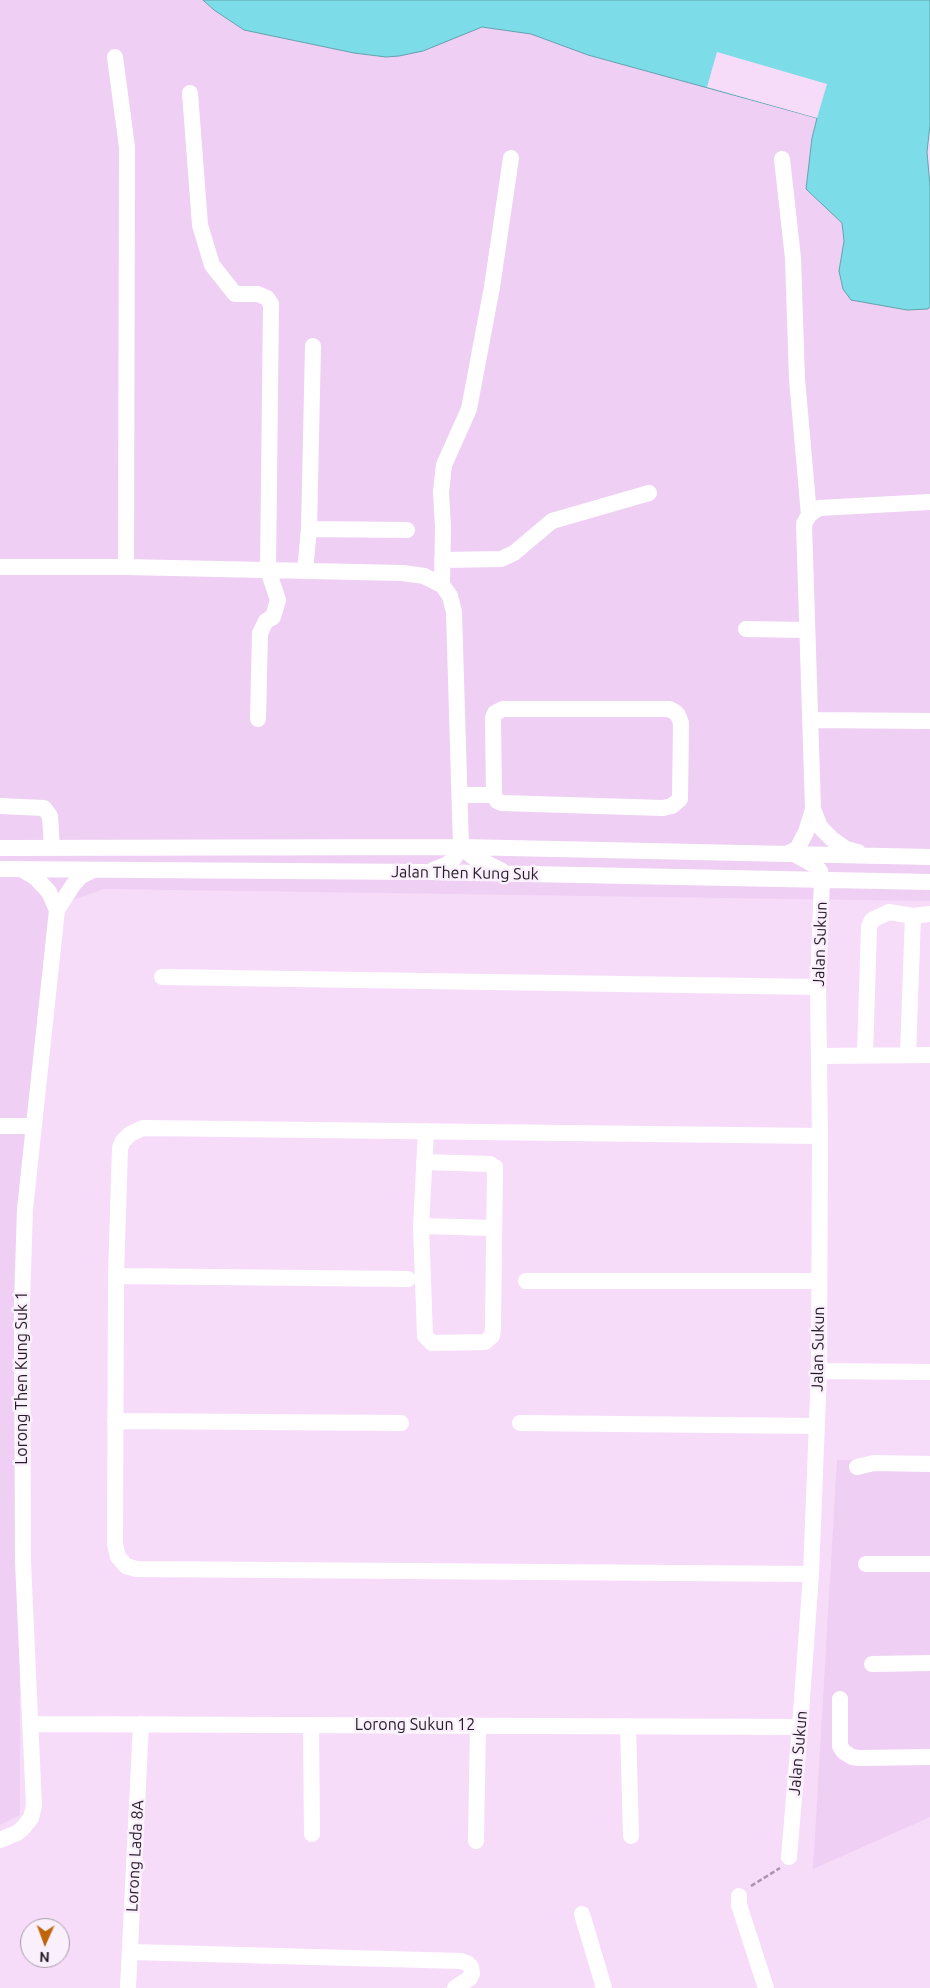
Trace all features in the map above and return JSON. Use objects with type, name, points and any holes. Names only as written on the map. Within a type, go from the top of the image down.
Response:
[{"type":"street","points":[[115,57],[127,147],[126,567]]},
{"type":"street","points":[[190,94],[200,225],[212,266],[234,294],[258,294],[267,298],[271,304],[268,570],[278,600],[273,616],[266,621],[260,633],[258,719]]},
{"type":"street","points":[[442,585],[444,527],[441,492],[444,465],[469,410],[492,287],[511,158]]},
{"type":"street","points":[[782,159],[793,258],[797,379],[809,515]]},
{"type":"street","points":[[305,570],[309,529],[314,346]]},
{"type":"street","points":[[442,560],[501,559],[514,553],[552,521],[649,493]]},
{"type":"street","points":[[790,854],[797,849],[806,832],[813,809],[804,524],[809,515],[819,508],[930,502]]},
{"type":"street","points":[[309,529],[407,530]]},
{"type":"street","points":[[0,567],[305,570],[414,574],[432,579],[442,585],[450,596],[454,612],[461,847],[453,860],[428,872]]},
{"type":"street","points":[[746,629],[806,630]]},
{"type":"street","points":[[669,709],[680,718],[680,799],[672,806],[663,808],[507,804],[497,800],[494,795],[493,718],[498,710],[669,709]]},
{"type":"street","points":[[810,720],[930,721]]},
{"type":"street","points":[[460,796],[494,795]]},
{"type":"street","points":[[0,806],[44,808],[50,816],[52,848]]},
{"type":"street","points":[[813,809],[820,827],[832,840],[846,849],[869,856]]},
{"type":"street","points":[[461,847],[472,856],[506,873]]},
{"type":"street","name":"Jalan Then Kung Suk","points":[[0,848],[461,847],[930,858]]},
{"type":"street","name":"Jalan Sukun","points":[[789,1857],[811,1574],[819,1370],[820,1056],[818,987],[822,880],[816,866],[790,854]]},
{"type":"street","name":"Jalan Then Kung Suk","points":[[0,869],[506,873],[930,882]]},
{"type":"street","points":[[22,869],[36,878],[49,892],[57,910]]},
{"type":"street","points":[[57,910],[73,885],[81,876],[91,871]]},
{"type":"street","name":"Lorong Then Kung Suk 1","points":[[5,1839],[17,1833],[32,1818],[34,1806],[23,1562],[22,1302],[25,1209],[57,910]]},
{"type":"street","points":[[865,1054],[869,927],[872,920],[889,912],[913,916],[930,914]]},
{"type":"street","points":[[908,1055],[913,916]]},
{"type":"street","points":[[162,977],[818,987]]},
{"type":"street","points":[[820,1056],[865,1054],[930,1055]]},
{"type":"street","points":[[0,1126],[34,1126]]},
{"type":"street","points":[[811,1574],[136,1569],[122,1562],[116,1552],[116,1276],[120,1148],[123,1141],[137,1130],[143,1128],[820,1136]]},
{"type":"street","points":[[424,1162],[490,1164],[495,1167],[493,1328],[492,1336],[485,1342],[432,1343],[426,1339],[424,1333],[421,1226],[424,1162],[426,1131]]},
{"type":"street","points":[[421,1226],[494,1228]]},
{"type":"street","points":[[116,1276],[408,1279]]},
{"type":"street","points":[[526,1281],[819,1281]]},
{"type":"street","points":[[819,1370],[930,1372]]},
{"type":"street","points":[[115,1421],[402,1423]]},
{"type":"street","points":[[520,1423],[816,1426]]},
{"type":"street","points":[[857,1468],[874,1463],[930,1464]]},
{"type":"street","points":[[866,1564],[930,1564]]},
{"type":"street","points":[[872,1664],[930,1663]]},
{"type":"street","points":[[840,1699],[840,1746],[844,1752],[852,1757],[859,1758],[930,1757]]},
{"type":"street","name":"Lorong Sukun 12","points":[[30,1724],[800,1727]]},
{"type":"street","name":"Lorong Lada 8A","points":[[128,1988],[141,1724]]},
{"type":"street","points":[[311,1725],[312,1834]]},
{"type":"street","points":[[476,1841],[478,1726]]},
{"type":"street","points":[[628,1726],[631,1836]]},
{"type":"street","points":[[739,1896],[739,1905],[766,1988]]},
{"type":"street","points":[[582,1914],[604,1988]]},
{"type":"street","points":[[131,1952],[461,1961],[467,1963],[471,1967],[472,1973],[470,1978],[455,1988]]},
{"type":"path","points":[[739,1896],[747,1888],[781,1867],[789,1857]]},
{"type":"shaded area","points":[[0,0],[203,0],[214,10],[244,30],[354,53],[386,57],[482,27],[531,34],[588,55],[817,118],[812,138],[806,189],[842,223],[844,241],[839,271],[843,289],[852,300],[907,310],[928,309],[930,306],[930,901],[104,889],[53,907],[19,1241],[20,1815],[0,1825]]},
{"type":"shaded area","points":[[203,0],[930,0],[930,125],[927,152],[930,186],[930,306],[928,309],[907,310],[851,300],[843,289],[839,271],[844,241],[842,223],[806,189],[812,138],[817,118],[588,55],[531,34],[482,27],[423,51],[386,57],[354,53],[244,30],[214,10]]},
{"type":"shaded area","points":[[930,1459],[930,1817],[813,1869],[837,1460]]},
{"type":"pier","points":[[717,52],[827,84],[817,118],[707,87]]}]
